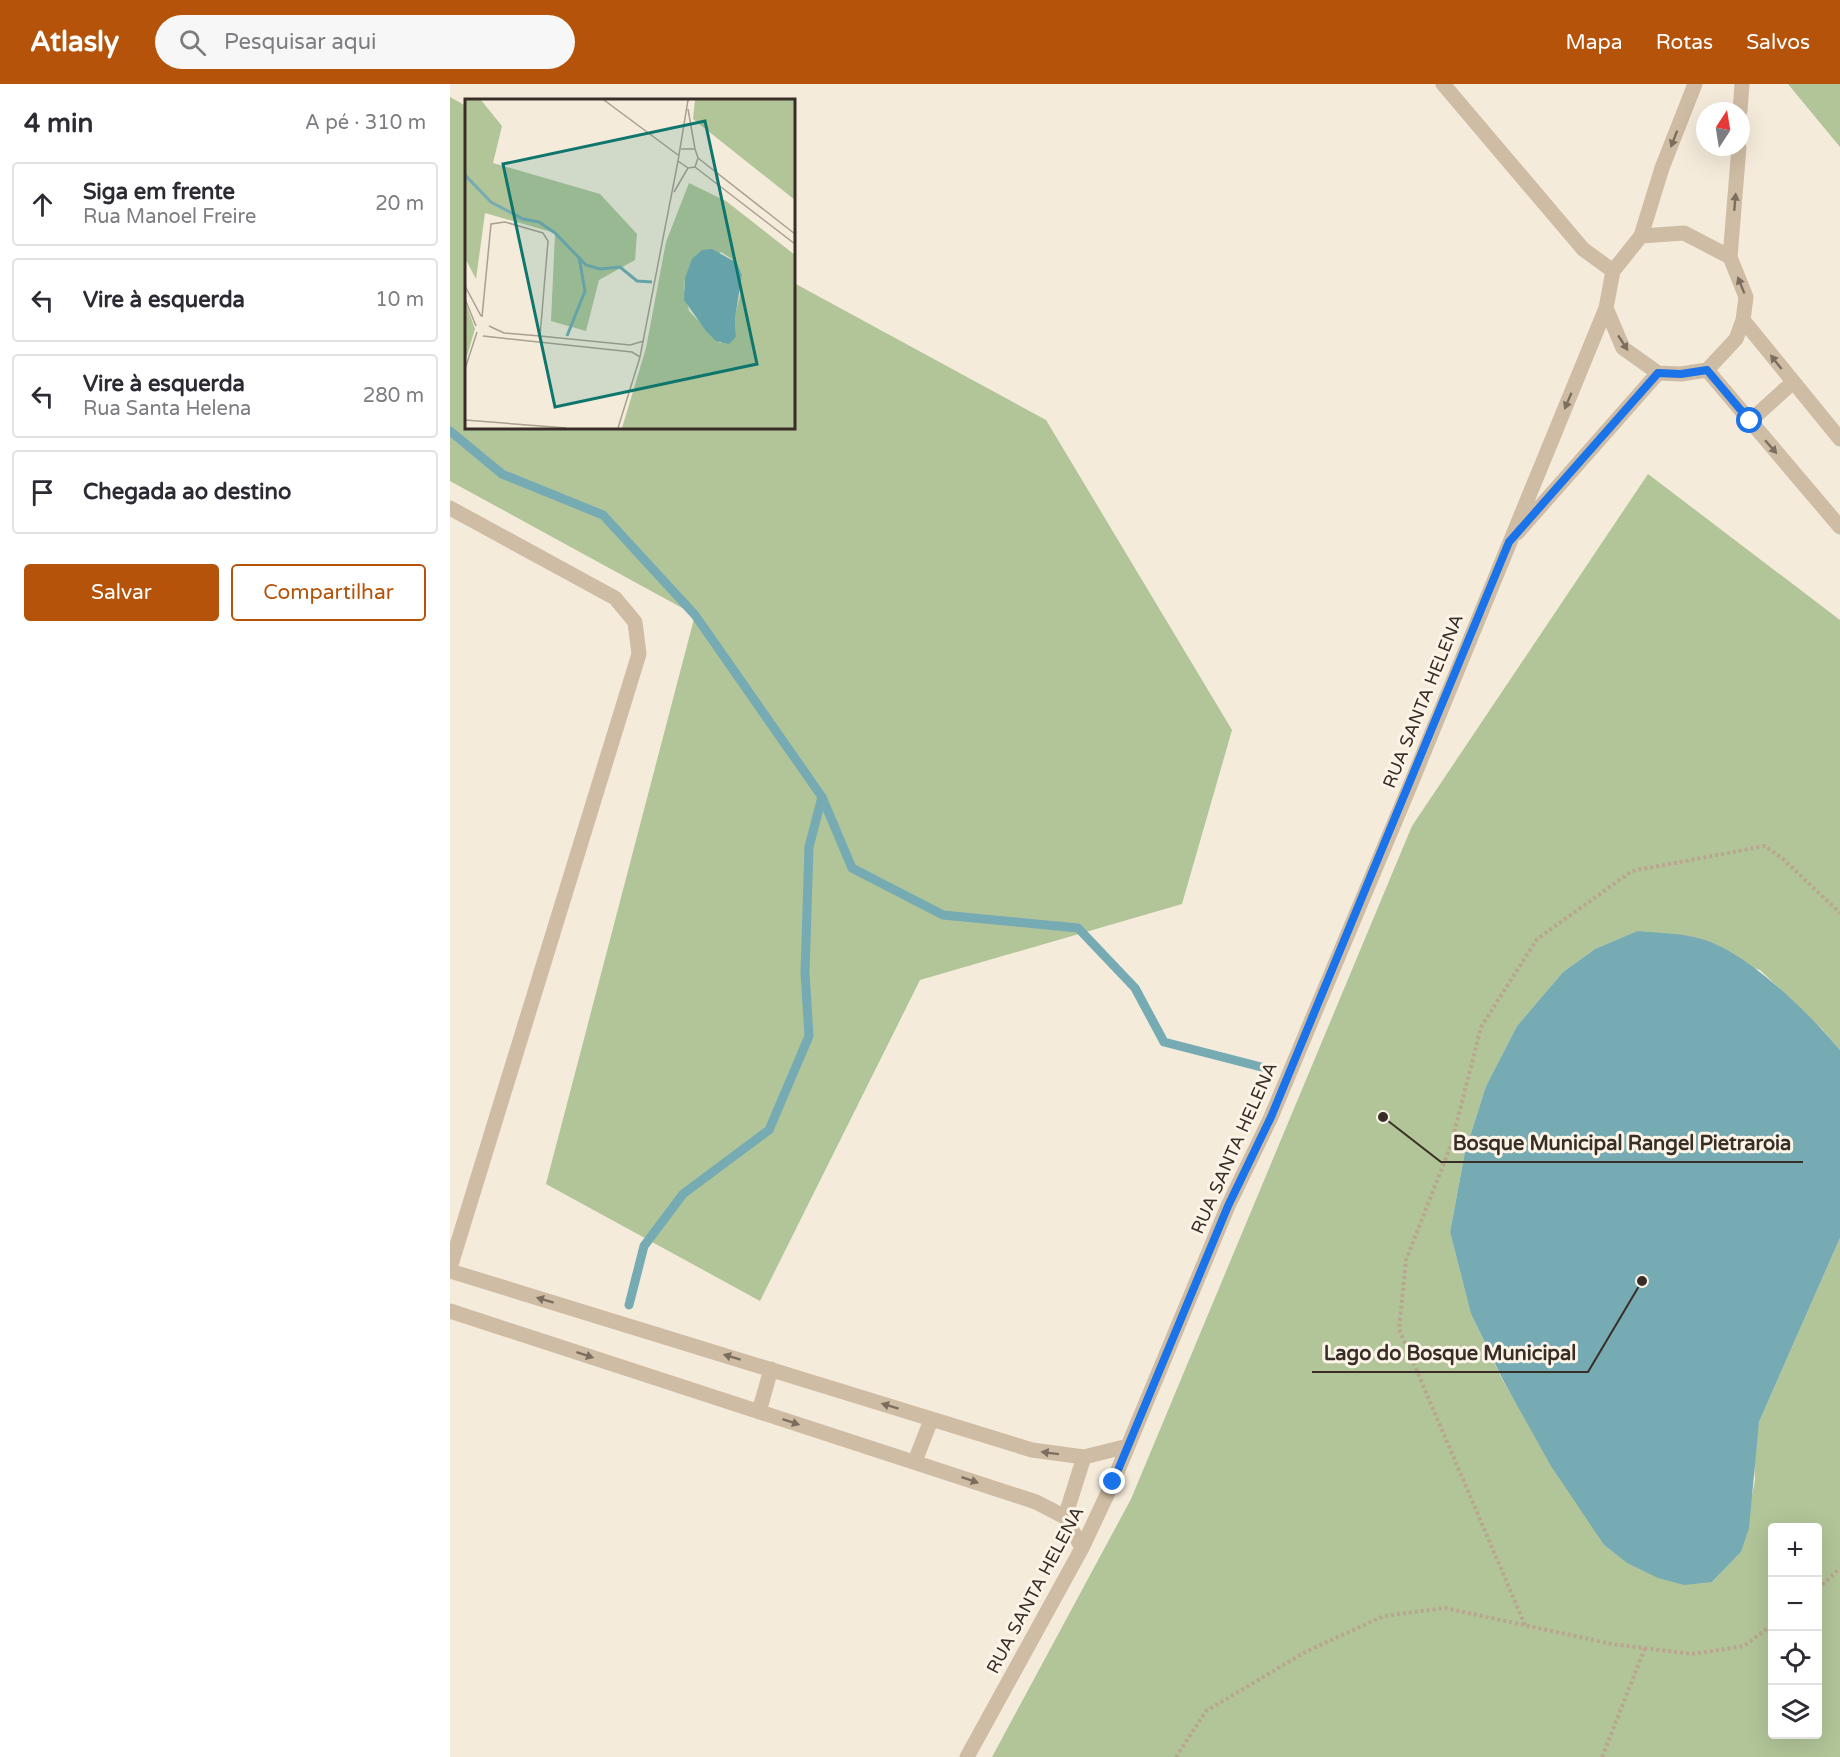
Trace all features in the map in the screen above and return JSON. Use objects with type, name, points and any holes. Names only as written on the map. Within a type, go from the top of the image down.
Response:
[{"type":"street","points":[[1443,84],[1583,249],[1613,271]]},
{"type":"street","points":[[1695,84],[1662,168],[1641,236],[1613,271],[1606,308],[1623,348],[1658,373],[1681,374],[1707,370],[1736,339],[1743,320],[1746,297],[1730,257],[1737,156]]},
{"type":"street","points":[[1741,102],[1742,84]]},
{"type":"street","points":[[1641,236],[1684,233],[1730,257]]},
{"type":"street","name":"RUA SANTA HELENA","points":[[967,1757],[1082,1548],[1128,1446],[1228,1206],[1275,1106],[1606,308]]},
{"type":"street","points":[[1743,320],[1792,383],[1840,439]]},
{"type":"street","points":[[1707,370],[1840,527]]},
{"type":"street","name":"RUA SANTA HELENA","points":[[1509,542],[1658,373]]},
{"type":"street","points":[[1750,421],[1792,383]]},
{"type":"street","points":[[450,508],[615,598],[635,622],[639,654],[450,1270],[1032,1450],[1084,1457],[1128,1446]]},
{"type":"street","points":[[450,1311],[915,1461],[1036,1503],[1065,1517],[1082,1548]]},
{"type":"street","points":[[759,1412],[771,1369]]},
{"type":"street","points":[[915,1461],[931,1420]]},
{"type":"street","points":[[1065,1517],[1084,1457]]},
{"type":"path","points":[[1525,1625],[1399,1329],[1406,1260],[1451,1145],[1481,1027],[1537,939],[1632,871],[1765,846],[1783,859],[1840,913]]},
{"type":"path","points":[[1822,1585],[1840,1569]]},
{"type":"path","points":[[1176,1757],[1206,1711],[1307,1651],[1384,1616],[1444,1608],[1645,1648],[1692,1654],[1744,1646],[1768,1629]]},
{"type":"path","points":[[1602,1757],[1645,1648]]},
{"type":"green space","points":[[1788,84],[1840,84],[1840,147]]},
{"type":"green space","points":[[450,97],[465,105],[465,429],[795,429],[795,284],[1046,420],[1232,730],[1182,904],[920,980],[760,1301],[546,1184],[695,615],[450,481]]},
{"type":"green space","points":[[1648,474],[1840,620],[1840,1050],[1823,1030],[1760,970],[1637,931],[1595,949],[1563,972],[1517,1026],[1486,1086],[1465,1152],[1450,1232],[1471,1314],[1503,1381],[1604,1545],[1643,1571],[1666,1578],[1712,1582],[1741,1552],[1755,1480],[1754,1459],[1759,1422],[1840,1238],[1840,1757],[992,1757],[1131,1499],[1412,826]]},
{"type":"water","points":[[1637,931],[1689,936],[1705,940],[1741,958],[1796,1003],[1840,1050],[1840,1238],[1759,1422],[1749,1528],[1741,1552],[1712,1582],[1684,1585],[1658,1578],[1627,1563],[1604,1545],[1551,1466],[1503,1380],[1471,1314],[1450,1232],[1465,1152],[1486,1086],[1517,1026],[1563,972],[1595,949]]},
{"type":"waterway","points":[[450,431],[502,474],[603,515],[695,615],[822,797],[852,868],[943,915],[1078,928],[1135,988],[1164,1042],[1269,1069]]},
{"type":"waterway","points":[[629,1305],[644,1246],[683,1194],[769,1130],[809,1036],[805,973],[809,847],[822,797]]},
{"type":"place","name":"Bosque Municipal Rangel Pietraroia","points":[[1383,1117]]},
{"type":"place","name":"Lago do Bosque Municipal","points":[[1642,1281]]},
{"type":"route","points":[[1113,1482],[1228,1206],[1271,1117],[1509,542],[1658,373],[1681,374],[1707,370],[1750,421]]}]
